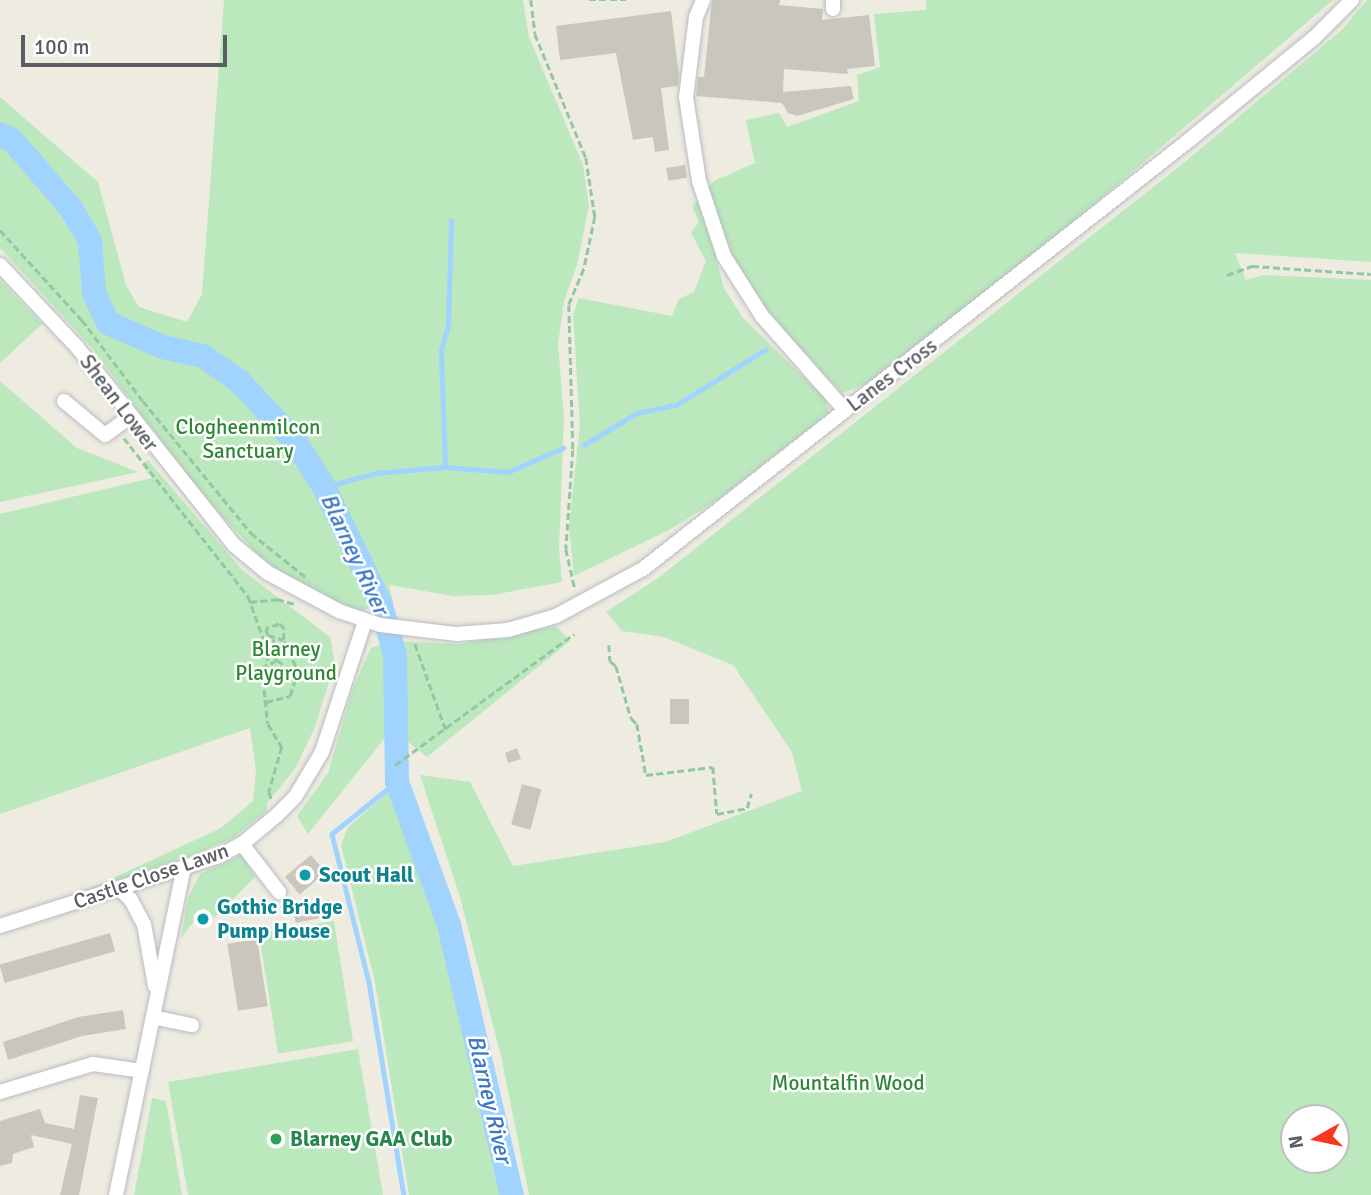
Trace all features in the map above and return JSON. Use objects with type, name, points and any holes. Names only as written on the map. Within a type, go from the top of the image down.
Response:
[{"type":"street","points":[[703,0],[696,17],[686,97],[698,181],[724,256],[762,316],[845,410]]},
{"type":"street","name":"Lanes Cross","points":[[372,623],[413,637],[508,630],[581,605],[643,569],[1220,116],[1352,0]]},
{"type":"street","name":"Shean Lower","points":[[0,265],[77,347],[233,545],[268,573],[339,611],[372,623]]},
{"type":"street","points":[[64,401],[105,435],[130,417]]},
{"type":"street","points":[[339,611],[349,620],[356,651]]},
{"type":"street","name":"Castle Close Lawn","points":[[0,926],[184,867],[242,844],[278,816],[295,797],[322,752],[356,651],[372,623]]},
{"type":"street","points":[[242,844],[279,892]]},
{"type":"street","points":[[117,1195],[184,867]]},
{"type":"street","points":[[119,888],[131,900],[144,924],[155,1010]]},
{"type":"street","points":[[155,1010],[192,1025]]},
{"type":"street","points":[[0,1092],[93,1064],[142,1071]]},
{"type":"path","points":[[531,0],[535,34],[586,158],[595,217],[584,269],[569,305],[567,343],[573,418],[566,549],[581,605]]},
{"type":"path","points":[[589,0],[626,0]]},
{"type":"path","points":[[0,230],[82,320],[143,401],[251,533],[308,577],[306,589]]},
{"type":"path","points":[[1227,275],[1252,266],[1371,274]]},
{"type":"path","points":[[130,417],[143,401]]},
{"type":"path","points":[[116,427],[241,584],[269,654],[270,664]]},
{"type":"path","points":[[250,602],[277,599],[295,604]]},
{"type":"path","points":[[266,702],[290,696],[296,677],[283,640],[284,628],[279,624],[266,629],[274,639],[276,657]]},
{"type":"path","points":[[395,765],[429,743],[574,634]]},
{"type":"path","points":[[413,637],[446,730]]},
{"type":"path","points":[[274,639],[283,640]]},
{"type":"path","points":[[609,645],[610,662],[616,666],[631,718],[637,724],[646,775],[713,767],[717,814],[747,808],[751,794]]},
{"type":"path","points":[[278,816],[269,792],[282,747],[268,724],[263,679],[276,657],[288,651]]},
{"type":"path","points":[[269,654],[276,657],[296,677]]},
{"type":"green space","name":"Clogheenmilcon Sanctuary","points":[[224,0],[523,0],[529,37],[583,165],[589,206],[577,265],[564,301],[558,344],[564,417],[559,549],[562,582],[492,595],[453,596],[389,585],[393,601],[360,611],[306,589],[261,558],[195,487],[93,349],[0,248],[0,97],[98,182],[126,285],[139,307],[187,322],[202,294]]},
{"type":"green space","points":[[926,0],[1333,0],[1048,244],[864,385],[842,393],[745,289],[707,190],[714,181],[755,163],[746,120],[779,113],[787,127],[859,101],[857,75],[880,67],[874,14],[926,10]]},
{"type":"green space","name":"Mountalfin Wood","points":[[1367,0],[1371,0],[1371,262],[1235,253],[1246,280],[1263,275],[1371,280],[1371,1195],[529,1195],[501,1056],[460,897],[420,775],[470,782],[513,866],[665,842],[802,791],[792,752],[733,665],[664,637],[622,631],[606,612],[658,578],[1186,161],[1343,29]]},
{"type":"green space","points":[[700,198],[724,288],[743,318],[826,399],[829,413],[720,498],[669,530],[574,576],[569,526],[580,425],[573,315],[579,298],[672,316],[679,299],[694,292],[706,261],[691,233],[699,221],[692,207]]},
{"type":"green space","points":[[0,280],[42,324],[0,363]]},
{"type":"green space","points":[[0,381],[77,448],[138,472],[0,502]]},
{"type":"green space","name":"Blarney Playground","points":[[148,460],[242,570],[330,637],[335,663],[315,727],[295,769],[267,803],[267,811],[233,838],[202,852],[87,890],[221,828],[253,801],[256,772],[250,728],[0,814],[0,514],[152,478],[142,465]]},
{"type":"green space","points":[[556,626],[570,641],[427,757],[392,729],[308,834],[297,816],[328,773],[353,688],[371,648],[391,641],[459,644]]},
{"type":"green space","points":[[395,793],[422,865],[481,1063],[501,1195],[409,1195],[375,982],[341,845],[348,827],[386,794]]},
{"type":"green space","points":[[242,855],[255,877],[214,918],[204,908],[181,938],[188,898],[200,874]]},
{"type":"green space","points":[[334,921],[353,1041],[278,1053],[259,933]]},
{"type":"green space","name":"Blarney GAA Club","points":[[358,1049],[383,1195],[188,1195],[168,1082]]},
{"type":"green space","points":[[152,1098],[166,1101],[182,1195],[134,1195]]},
{"type":"building","points":[[712,0],[780,0],[779,5],[823,9],[822,20],[869,15],[875,66],[847,69],[848,74],[784,69],[783,92],[851,86],[854,99],[797,116],[788,113],[782,103],[696,96],[698,77],[704,77]]},
{"type":"building","points":[[671,11],[678,86],[661,88],[669,150],[655,152],[653,137],[633,140],[616,53],[560,60],[556,26]]},
{"type":"building","points":[[685,165],[687,178],[668,181],[666,168]]},
{"type":"building","points":[[670,699],[689,699],[689,724],[670,724]]},
{"type":"building","points":[[517,748],[521,759],[508,763],[505,753]]},
{"type":"building","points":[[522,784],[541,789],[530,830],[511,825]]},
{"type":"building","name":"Scout Hall","points":[[311,855],[326,873],[300,894],[285,877]]},
{"type":"building","points":[[329,900],[332,916],[296,923],[293,907]]},
{"type":"building","points":[[110,933],[115,951],[5,983],[0,965]]},
{"type":"building","points":[[257,939],[268,1006],[238,1011],[227,944]]},
{"type":"building","points":[[123,1010],[126,1029],[82,1036],[8,1060],[3,1042],[78,1017]]},
{"type":"building","points":[[80,1095],[98,1098],[79,1195],[60,1195],[72,1144],[31,1135],[34,1147],[13,1154],[12,1163],[0,1166],[0,1121],[40,1109],[45,1123],[74,1129]]},
{"type":"waterway","name":"Blarney River","points":[[0,134],[12,140],[71,208],[90,241],[94,293],[108,323],[163,347],[203,356],[239,381],[295,441],[324,487],[381,605],[395,655],[397,782],[449,925],[512,1195]]},
{"type":"waterway","points":[[445,467],[441,350],[448,325],[451,221]]},
{"type":"waterway","points":[[584,445],[637,413],[676,405],[765,350]]},
{"type":"waterway","points":[[324,487],[376,473],[445,467],[508,472],[563,448]]},
{"type":"waterway","points":[[397,782],[332,834],[369,982],[404,1195]]},
{"type":"place","name":"Scout Hall","points":[[305,875]]},
{"type":"place","name":"Gothic Bridge Pump House","points":[[203,919]]},
{"type":"place","name":"Blarney GAA Club","points":[[276,1139]]}]
